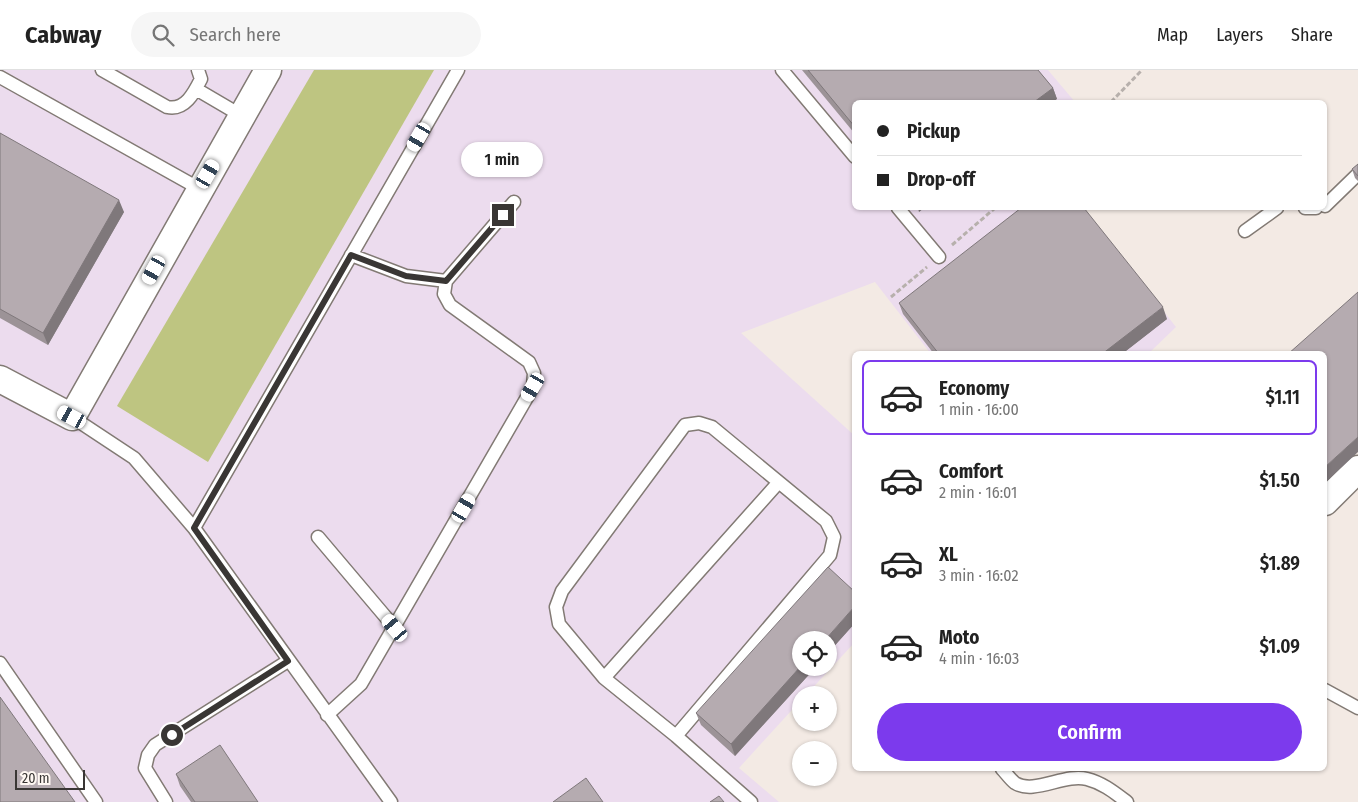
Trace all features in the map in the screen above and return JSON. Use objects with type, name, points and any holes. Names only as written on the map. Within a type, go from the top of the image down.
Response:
[{"type":"street","points":[[2,385],[72,417],[268,70]]},
{"type":"street","points":[[1327,500],[1358,469]]},
{"type":"lane","points":[[102,70],[167,107],[175,109],[182,106],[196,89],[201,79],[198,70]]},
{"type":"lane","points":[[194,528],[458,70]]},
{"type":"lane","points":[[782,70],[852,152]]},
{"type":"lane","points":[[0,77],[200,189]]},
{"type":"lane","points":[[196,89],[242,116]]},
{"type":"lane","points":[[1327,204],[1358,174]]},
{"type":"lane","points":[[327,715],[361,684],[533,387],[534,373],[528,362],[450,304],[444,294],[446,281],[514,202]]},
{"type":"lane","points":[[900,210],[939,257]]},
{"type":"lane","points":[[1245,231],[1274,210]]},
{"type":"lane","points":[[351,255],[406,276],[446,281]]},
{"type":"lane","points":[[72,417],[134,458],[194,528],[391,802]]},
{"type":"lane","points":[[676,736],[830,555],[834,537],[826,522],[712,427],[700,423],[685,426],[562,591],[556,607],[559,624],[604,678],[676,736],[751,802]]},
{"type":"lane","points":[[604,678],[778,483]]},
{"type":"lane","points":[[318,537],[395,628]]},
{"type":"lane","points":[[166,802],[145,768],[148,755],[156,745],[288,661]]},
{"type":"lane","points":[[0,664],[96,802]]},
{"type":"lane","points":[[1327,691],[1358,708]]},
{"type":"lane","points":[[1004,771],[1016,784],[1034,787],[1064,778],[1086,778],[1110,789],[1128,802]]},
{"type":"path","points":[[1113,100],[1142,70]]},
{"type":"shaded area","points":[[0,70],[1048,70],[1073,100],[852,100],[852,210],[1085,210],[1176,327],[1151,351],[929,351],[875,282],[741,333],[852,433],[852,645],[837,661],[837,631],[792,631],[792,676],[824,676],[814,686],[792,686],[792,710],[739,768],[779,802],[0,802]]},
{"type":"green space","points":[[314,70],[434,70],[208,462],[117,406]]},
{"type":"building","points":[[808,70],[1038,70],[1053,88],[1037,100],[852,100],[852,123]]},
{"type":"building","points":[[0,133],[119,200],[43,333],[0,309]]},
{"type":"building","points":[[1358,164],[1358,176],[1352,169]]},
{"type":"building","points":[[1018,210],[1086,210],[1163,307],[1106,351],[937,351],[899,303]]},
{"type":"building","points":[[1358,292],[1358,437],[1327,465],[1327,351],[1291,351]]},
{"type":"building","points":[[828,567],[852,589],[852,609],[833,631],[792,631],[792,676],[731,744],[696,713]]},
{"type":"building","points":[[0,697],[75,802],[0,802]]},
{"type":"building","points":[[220,745],[258,802],[195,802],[176,774]]},
{"type":"building","points":[[586,778],[603,802],[553,802]]},
{"type":"building","points":[[719,796],[724,802],[710,802]]},
{"type":"route","points":[[172,735],[288,661],[194,528],[351,255],[406,276],[446,281],[503,215]]}]
